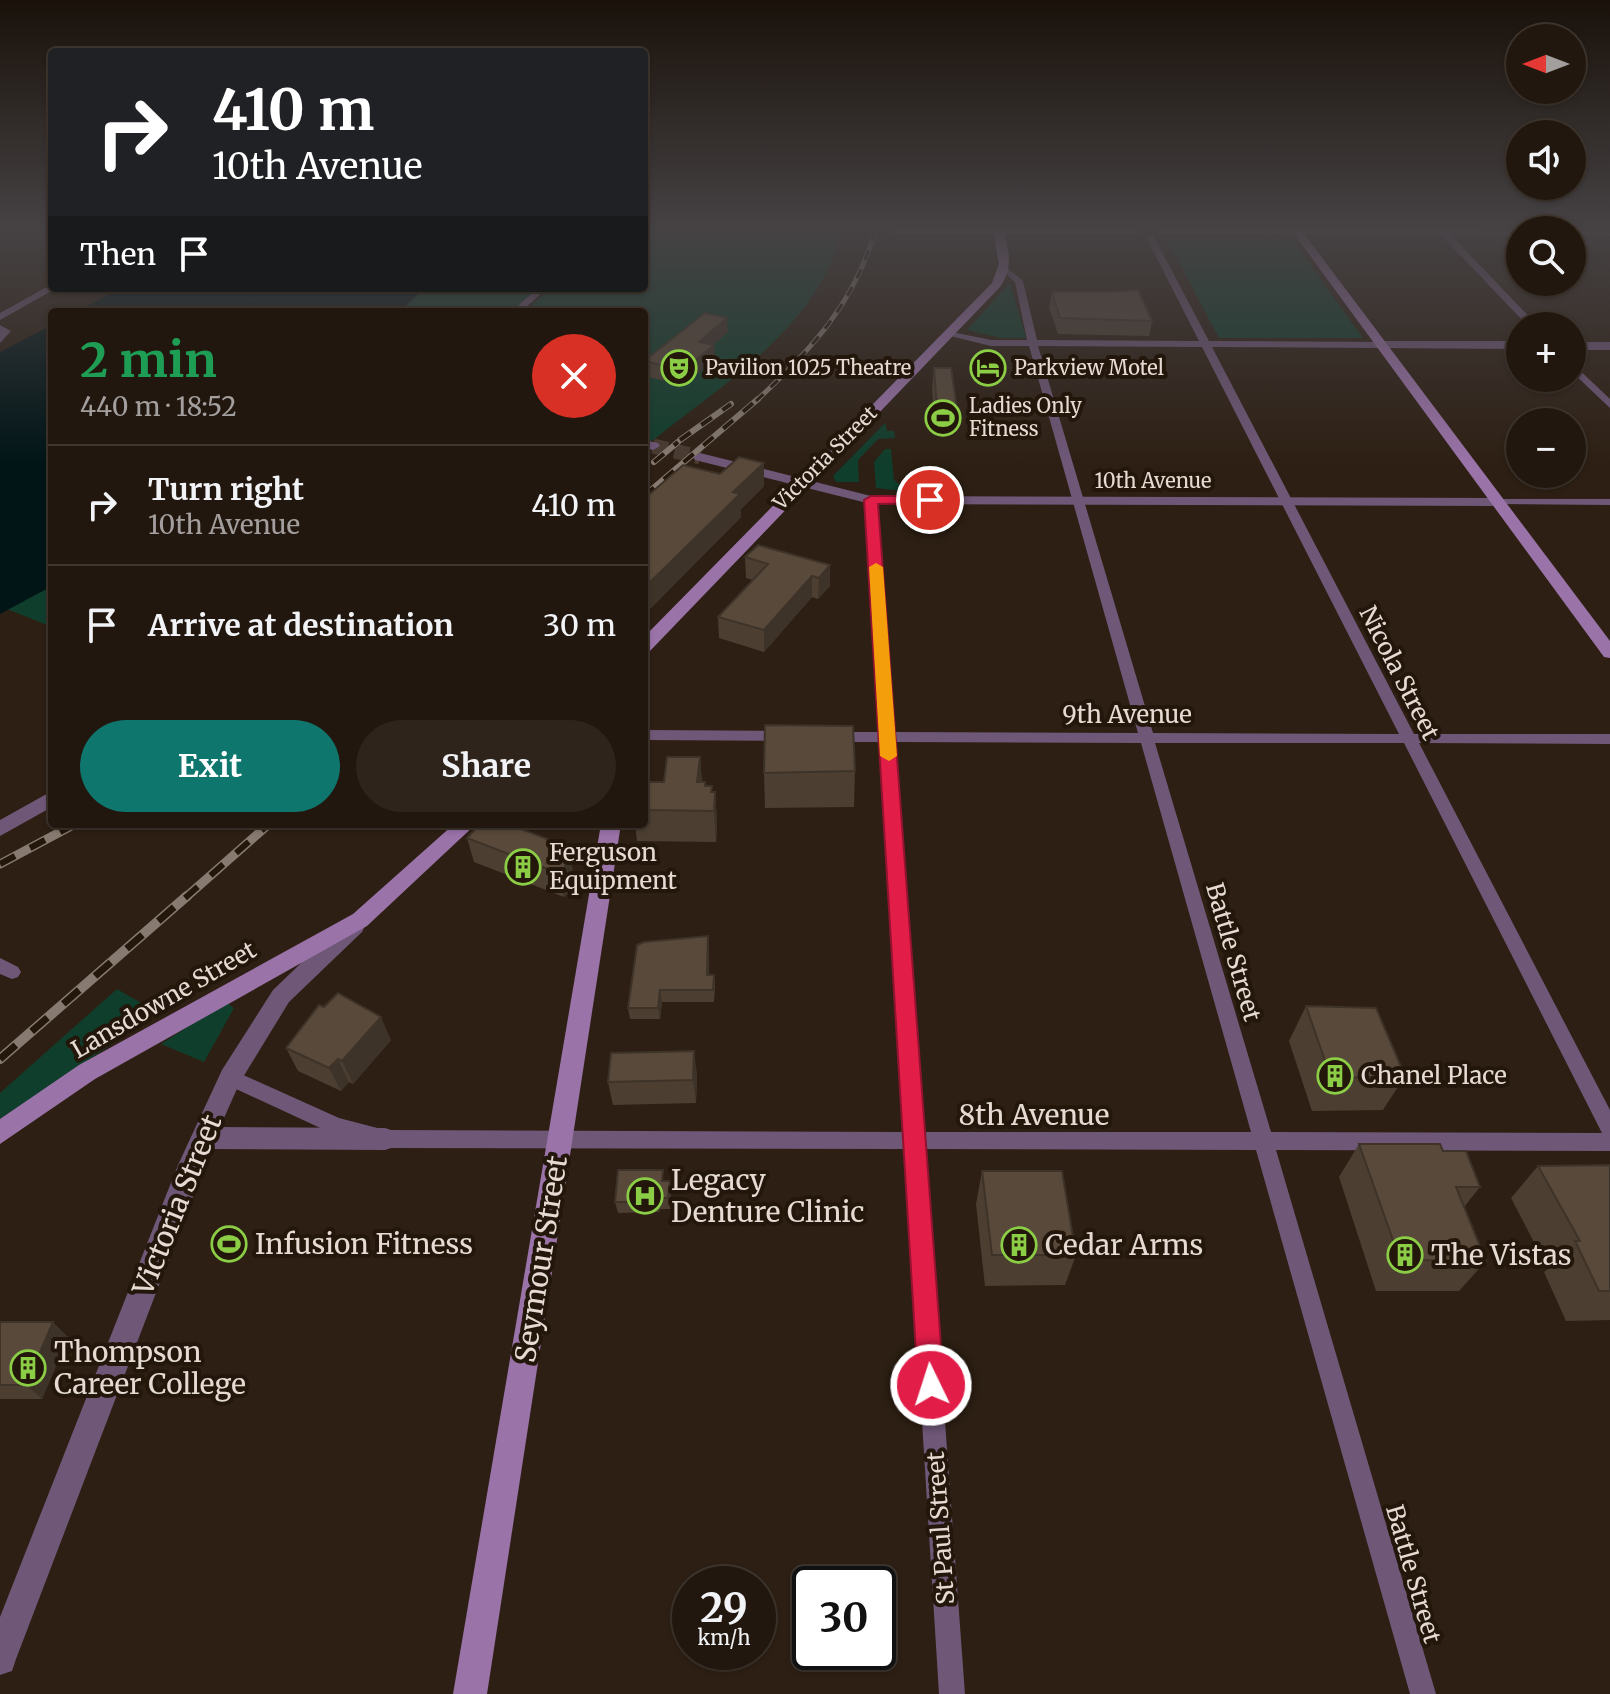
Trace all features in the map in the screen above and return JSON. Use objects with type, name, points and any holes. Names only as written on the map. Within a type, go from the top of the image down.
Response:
[{"type":"main road","name":"Victoria Street","points":[[648,643],[973,306]]},
{"type":"main road","points":[[1352,306],[1610,653]]},
{"type":"main road","name":"Victoria Street","points":[[360,920],[462,828]]},
{"type":"main road","name":"Seymour Street","points":[[470,1694],[610,828]]},
{"type":"main road","name":"Lansdowne Street","points":[[0,1133],[98,1066],[360,920]]},
{"type":"street","points":[[0,317],[19,306]]},
{"type":"street","name":"Battle Street","points":[[1025,306],[1423,1694]]},
{"type":"street","name":"Nicola Street","points":[[1185,306],[1610,1129]]},
{"type":"street","points":[[0,328],[6,331],[0,340]]},
{"type":"street","points":[[947,334],[991,343],[1506,345]]},
{"type":"street","points":[[1586,346],[1610,346]]},
{"type":"street","points":[[1586,380],[1610,405]]},
{"type":"street","name":"10th Avenue","points":[[700,457],[871,500],[1610,502]]},
{"type":"street","name":"St Paul Street","points":[[871,500],[952,1694]]},
{"type":"street","name":"9th Avenue","points":[[648,735],[1610,739]]},
{"type":"street","points":[[0,829],[48,800]]},
{"type":"street","name":"Victoria Street","points":[[0,1659],[203,1138],[230,1077],[281,996],[360,920]]},
{"type":"street","name":"8th Avenue","points":[[230,1077],[328,1122],[385,1139],[560,1142],[1610,1142]]},
{"type":"street","points":[[203,1138],[385,1139]]},
{"type":"green space","points":[[406,306],[520,306],[518,308],[404,308]]},
{"type":"green space","points":[[804,306],[766,349],[738,374],[652,441],[648,440],[648,308],[528,308]]},
{"type":"green space","points":[[989,306],[1017,306],[1026,338],[1001,338],[967,330]]},
{"type":"green space","points":[[1202,306],[1340,306],[1363,338],[1219,338]]},
{"type":"green space","points":[[885,423],[887,431],[894,431],[895,438],[878,439],[858,460],[859,482],[836,482],[833,476]]},
{"type":"green space","points":[[885,449],[891,449],[894,480],[901,485],[902,491],[876,488],[874,462]]},
{"type":"green space","points":[[48,588],[48,625],[7,609]]},
{"type":"green space","points":[[117,989],[158,1013],[0,1119],[0,1093]]},
{"type":"green space","points":[[226,1002],[234,1008],[204,1062],[161,1044]]},
{"type":"shaded area","points":[[87,306],[406,306],[404,308],[84,308]]},
{"type":"shaded area","points":[[48,327],[48,588],[0,614],[0,352]]},
{"type":"building","points":[[1056,306],[1145,306],[1152,321],[1060,318]]},
{"type":"building","points":[[705,313],[727,318],[699,342],[714,345],[688,366],[682,364],[677,369],[648,362],[648,358]]},
{"type":"building","points":[[934,368],[951,368],[957,409],[937,409]]},
{"type":"building","points":[[739,457],[764,463],[733,492],[740,494],[648,584],[648,496],[683,465],[720,474]]},
{"type":"building","points":[[758,545],[830,565],[819,578],[812,576],[764,630],[718,617],[768,564],[745,557]]},
{"type":"building","points":[[765,725],[853,726],[855,771],[764,773]]},
{"type":"building","points":[[667,757],[700,757],[697,782],[712,786],[711,792],[715,792],[714,811],[648,810],[648,782],[664,782]]},
{"type":"building","points":[[476,828],[518,828],[568,847],[565,867],[558,873],[467,838]]},
{"type":"building","points":[[708,936],[707,975],[714,975],[713,990],[660,990],[658,1008],[628,1008],[637,945]]},
{"type":"building","points":[[338,993],[381,1017],[342,1061],[338,1059],[329,1068],[286,1048],[319,1005],[324,1007]]},
{"type":"building","points":[[1306,1006],[1376,1008],[1405,1076],[1331,1078]]},
{"type":"building","points":[[694,1051],[693,1080],[608,1082],[611,1053]]},
{"type":"building","points":[[1359,1144],[1440,1144],[1443,1151],[1466,1151],[1480,1187],[1456,1187],[1486,1261],[1400,1260]]},
{"type":"building","points":[[1610,1165],[1610,1291],[1599,1291],[1575,1241],[1580,1241],[1538,1166]]},
{"type":"building","name":"Legacy Denture Clinic","points":[[618,1170],[663,1170],[662,1181],[670,1181],[668,1198],[658,1198],[657,1202],[615,1202]]},
{"type":"building","points":[[982,1171],[1062,1171],[1076,1255],[992,1255]]},
{"type":"building","points":[[0,1322],[53,1322],[26,1385],[0,1385]]},
{"type":"tunnel","points":[[653,446],[700,457]]},
{"type":"railway","points":[[756,401],[813,343],[841,306]]},
{"type":"railway","points":[[648,493],[758,399]]},
{"type":"railway","points":[[680,440],[731,404]]},
{"type":"railway","points":[[654,462],[678,442]]},
{"type":"railway","points":[[0,864],[68,828]]},
{"type":"railway","points":[[185,898],[264,828]]},
{"type":"railway","points":[[0,1059],[187,896]]},
{"type":"slow traffic","points":[[876,567],[889,756]]},
{"type":"place","name":"Pavilion 1025 Theatre","points":[[679,368]]},
{"type":"place","name":"Parkview Motel","points":[[988,368]]},
{"type":"place","name":"Ladies Only Fitness","points":[[943,418]]},
{"type":"place","name":"Ferguson Equipment","points":[[523,867]]},
{"type":"place","name":"Chanel Place","points":[[1335,1076]]},
{"type":"place","name":"Legacy Denture Clinic","points":[[645,1196]]},
{"type":"place","name":"Infusion Fitness","points":[[229,1244]]},
{"type":"place","name":"Cedar Arms","points":[[1019,1245]]},
{"type":"place","name":"The Vistas","points":[[1405,1255]]},
{"type":"place","name":"Thompson Career College","points":[[28,1368]]},
{"type":"route","points":[[930,500],[871,500],[931,1385]]}]
